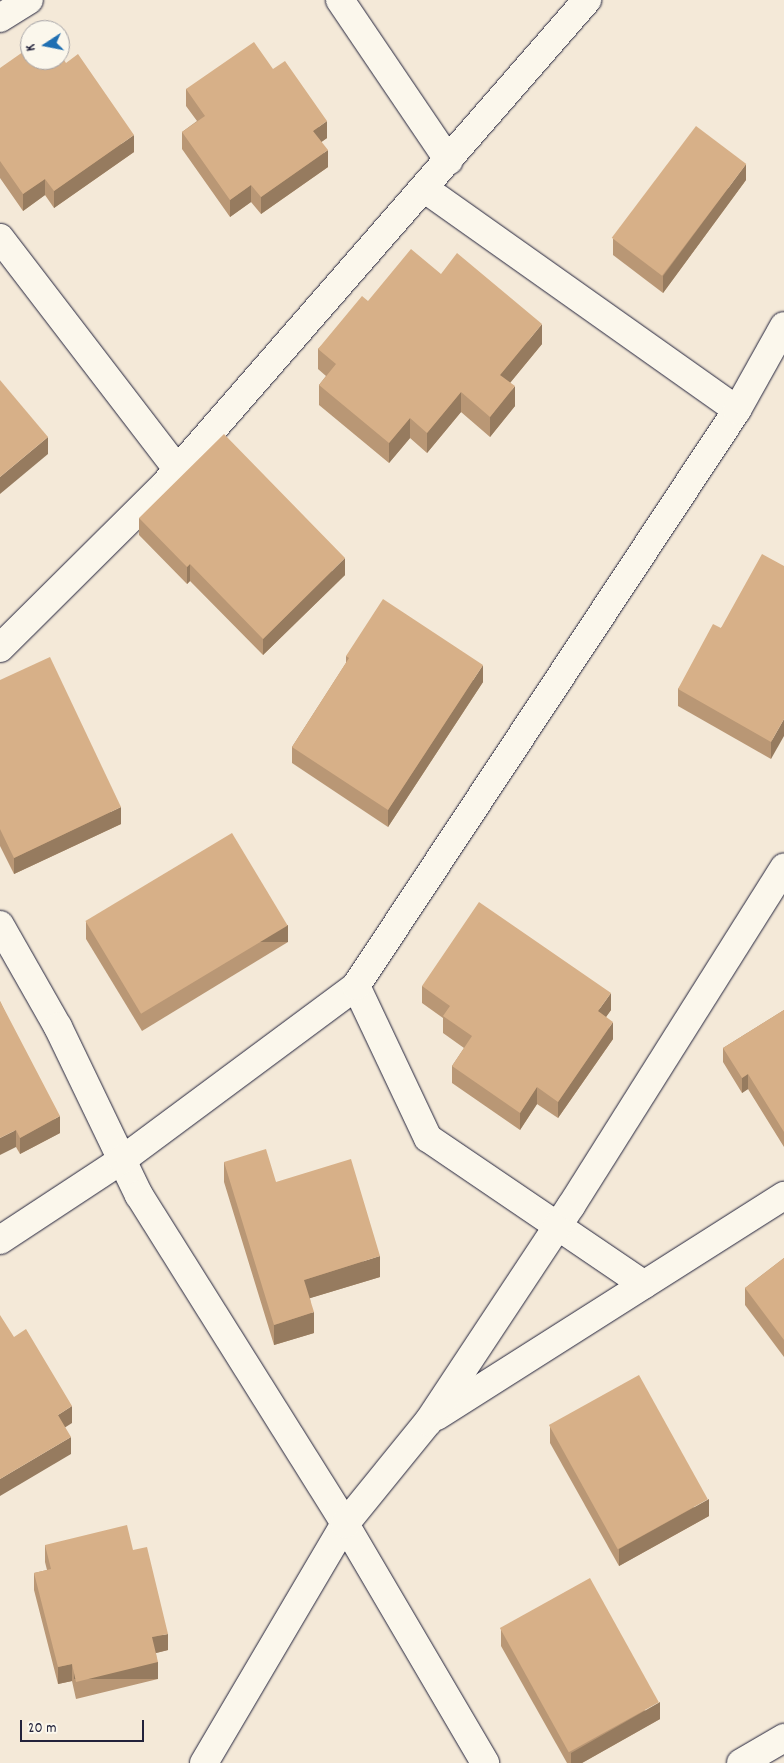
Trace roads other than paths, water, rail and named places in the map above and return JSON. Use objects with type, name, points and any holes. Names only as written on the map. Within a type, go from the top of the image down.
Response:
[{"type":"street","points":[[340,0],[450,162]]},
{"type":"street","points":[[0,648],[178,470],[450,162],[587,0]]},
{"type":"street","points":[[425,189],[737,410]]},
{"type":"street","points":[[0,238],[178,470]]},
{"type":"street","points":[[0,1240],[122,1160],[356,986],[737,410],[784,327]]},
{"type":"street","points":[[204,1763],[346,1524],[428,1422],[558,1226],[784,868]]},
{"type":"street","points":[[0,925],[58,1027],[139,1195],[346,1524],[485,1763]]},
{"type":"street","points":[[356,986],[428,1138],[644,1285]]},
{"type":"street","points":[[428,1422],[784,1196]]},
{"type":"street","points":[[741,1763],[784,1738]]}]
